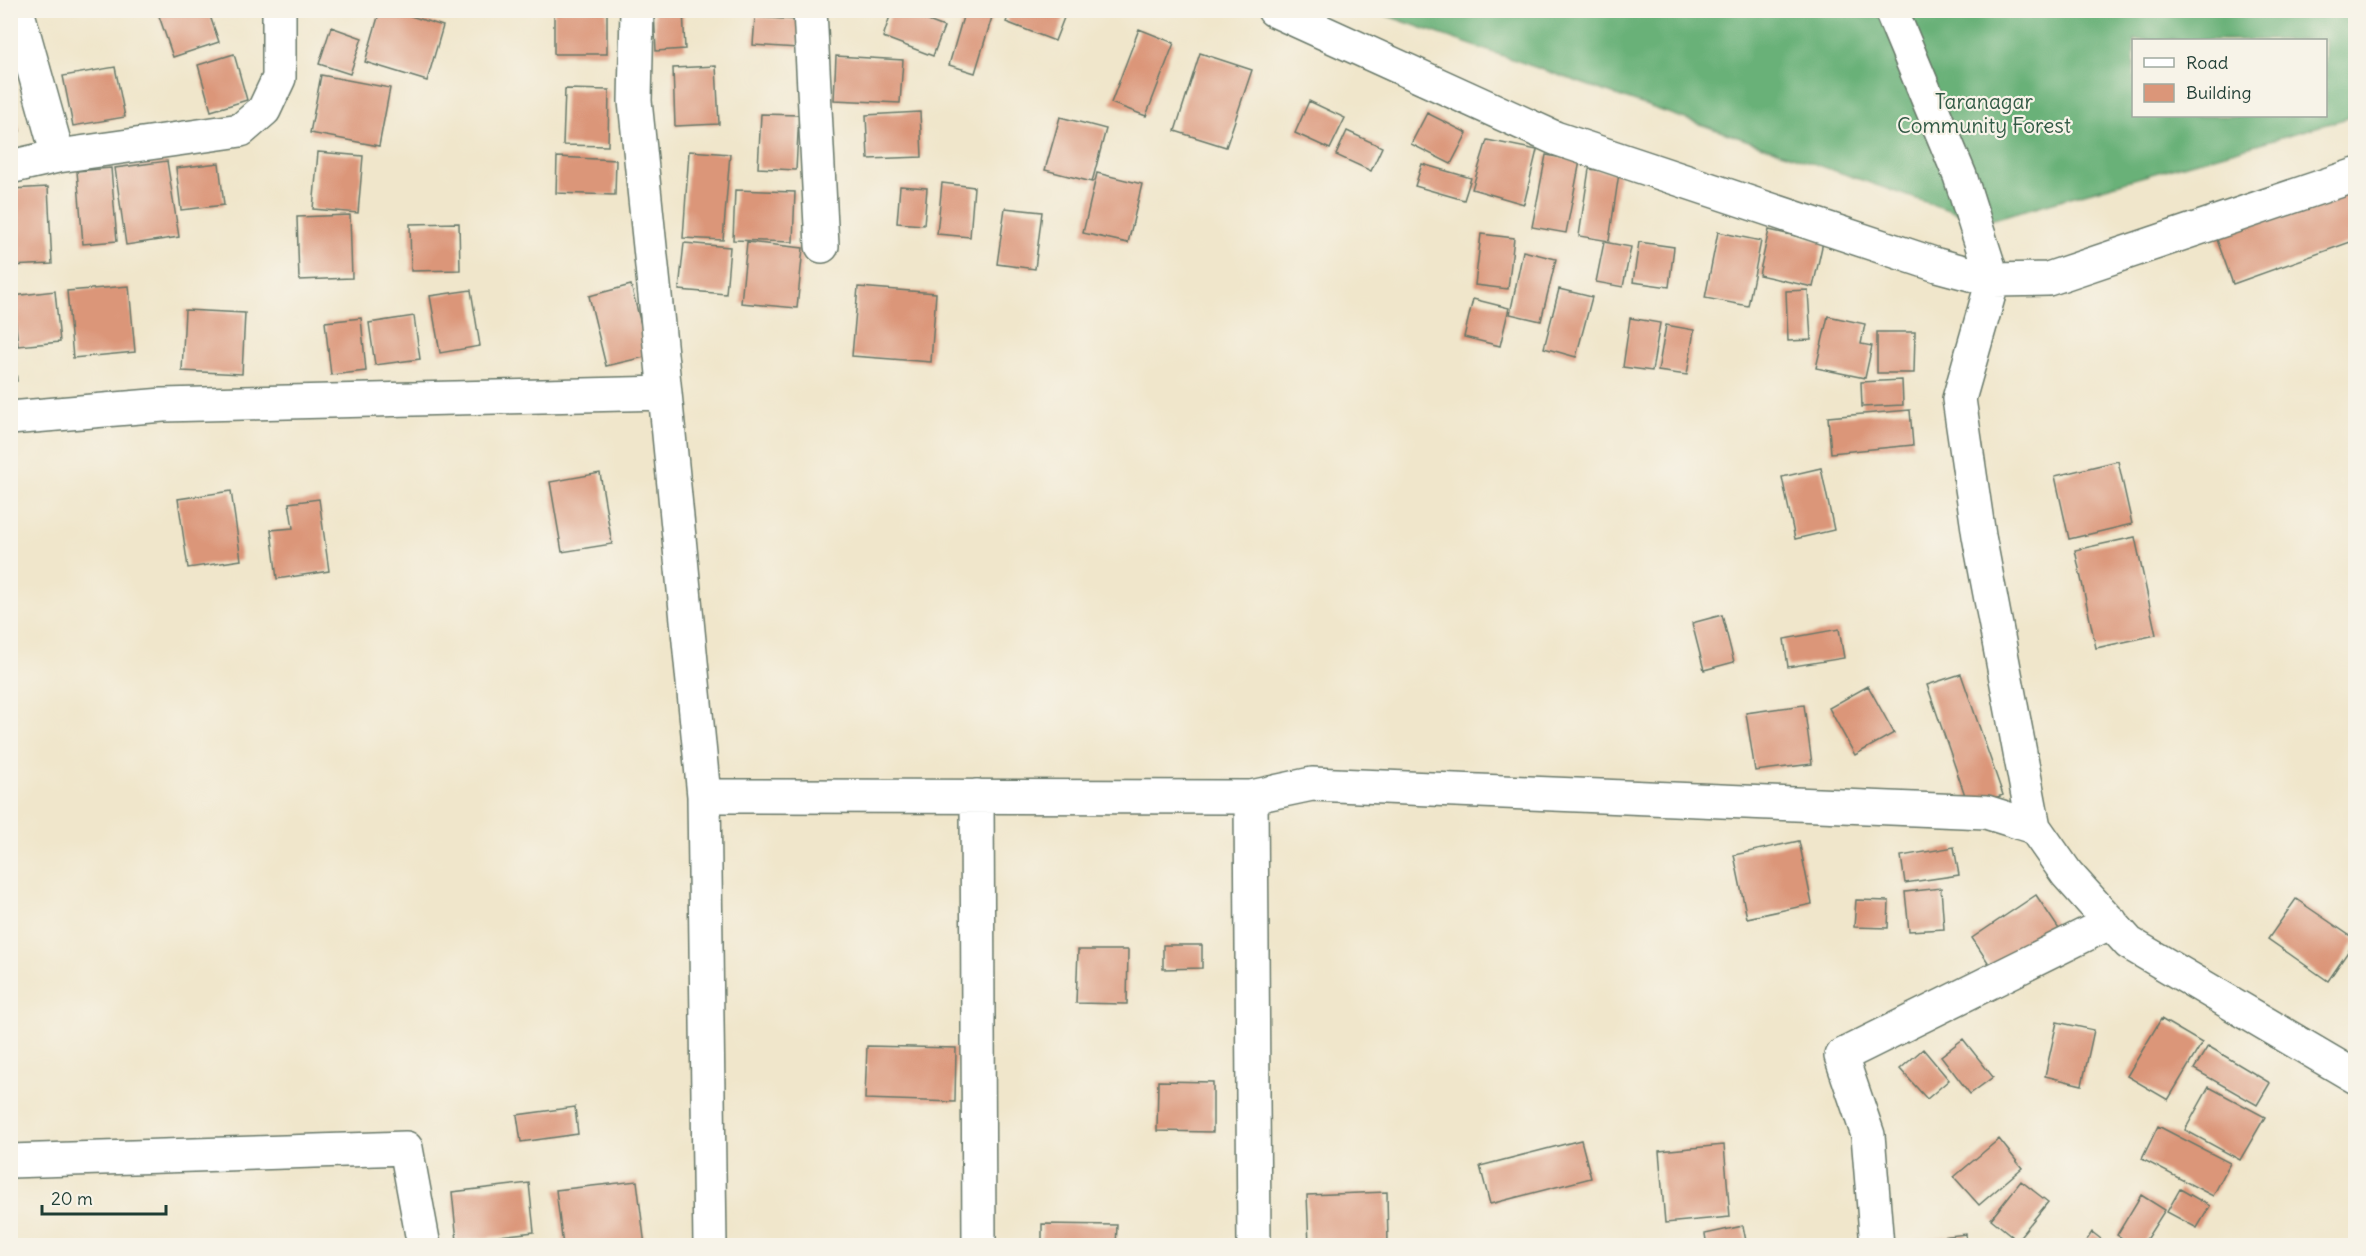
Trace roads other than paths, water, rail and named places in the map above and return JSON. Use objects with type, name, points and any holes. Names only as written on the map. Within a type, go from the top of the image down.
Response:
[{"type":"street","points":[[17,10],[58,156]]},
{"type":"street","points":[[10,167],[58,156],[241,130],[264,110],[279,78],[279,10]]},
{"type":"street","points":[[637,10],[635,101],[704,796],[711,1245]]},
{"type":"street","points":[[810,10],[822,246]]},
{"type":"street","points":[[1274,10],[1555,138],[1937,265],[1993,280],[2048,279],[2355,175]]},
{"type":"street","points":[[1891,10],[1960,176],[1993,280],[1959,399],[1979,536],[2034,828],[2067,874],[2129,943],[2355,1077]]},
{"type":"street","points":[[10,418],[163,405],[665,393]]},
{"type":"street","points":[[704,796],[1251,797],[1312,784],[1986,812],[2034,828]]},
{"type":"street","points":[[977,796],[979,1245]]},
{"type":"street","points":[[1251,797],[1254,1245]]},
{"type":"street","points":[[1877,1245],[1868,1135],[1841,1056],[2111,922]]},
{"type":"street","points":[[10,1161],[406,1148],[424,1245]]},
{"type":"park label","name":"Taranagar Community Forest","points":[[1984,113]]}]
